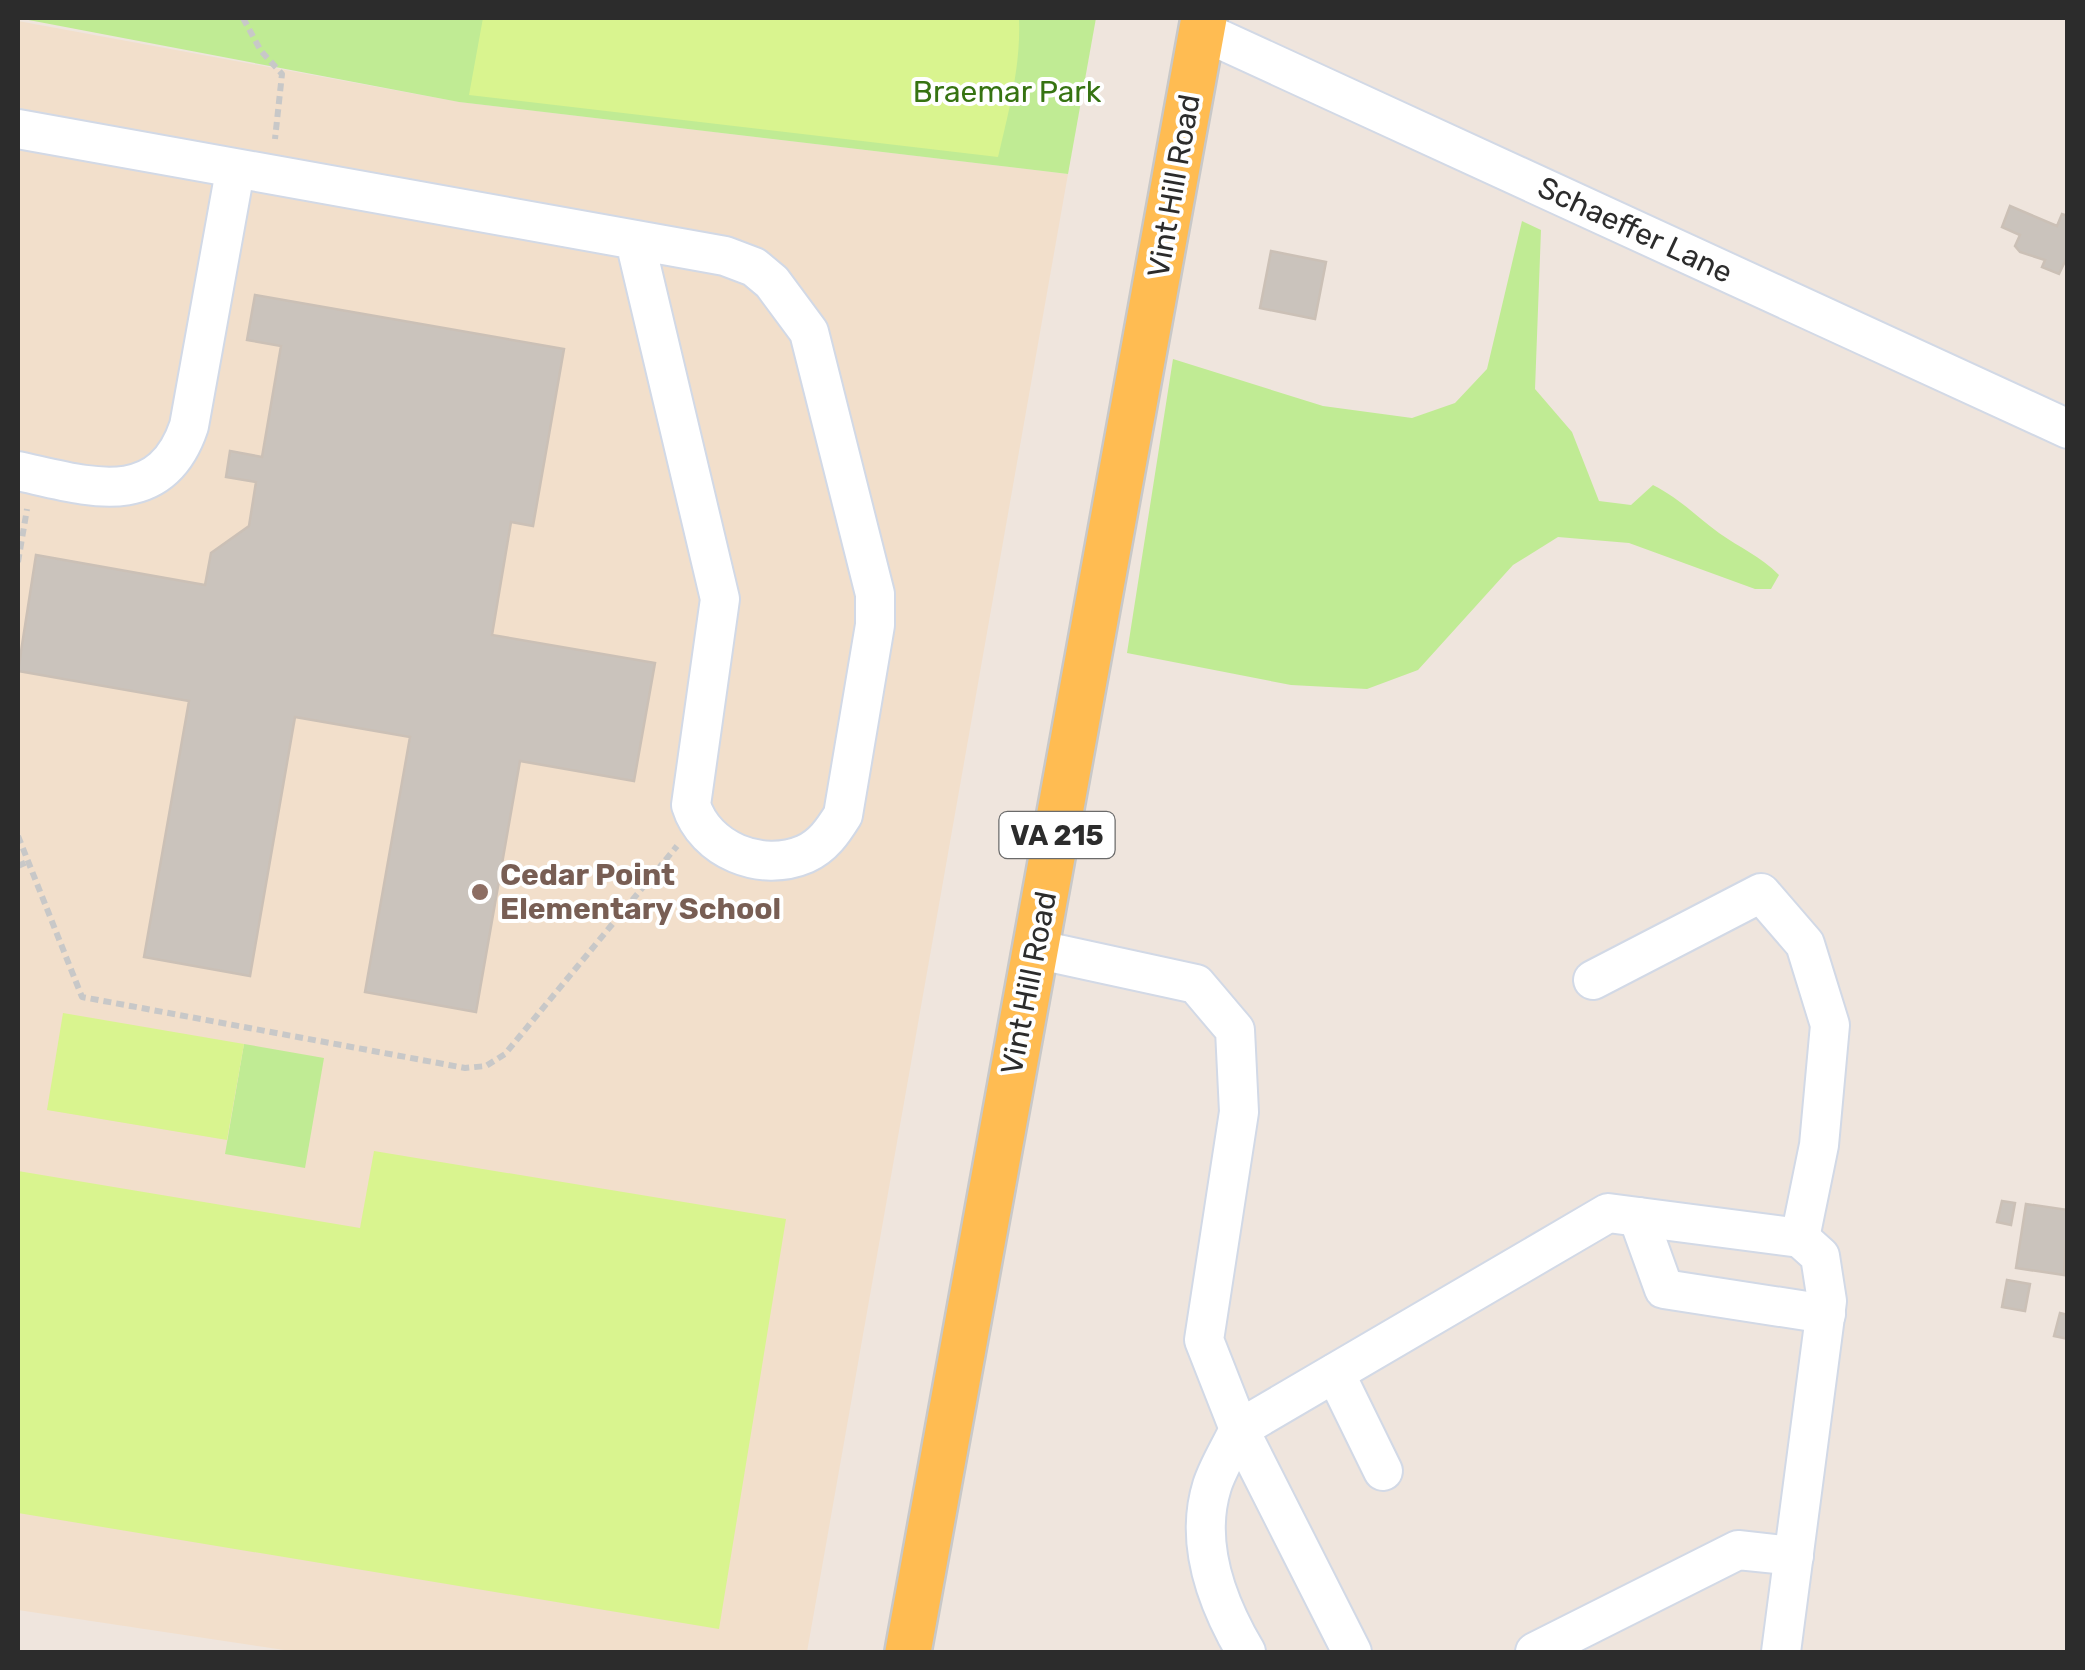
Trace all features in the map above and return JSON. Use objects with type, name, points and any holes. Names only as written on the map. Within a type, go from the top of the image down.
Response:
[{"type":"main road","name":"Vint Hill Road","points":[[908,1652],[1203,24]]},
{"type":"street","name":"Schaeffer Lane","points":[[1203,24],[2068,429]]},
{"type":"street","points":[[18,130],[725,256],[754,267],[792,306],[809,332],[875,594],[875,624],[850,792],[843,815],[828,838],[808,853],[761,860],[717,845],[696,822],[691,779],[720,599],[634,241]]},
{"type":"street","points":[[25,472],[128,487],[156,476],[175,459],[189,426],[235,171]]},
{"type":"street","points":[[1593,980],[1761,893],[1804,944],[1830,1025],[1819,1145],[1800,1238]]},
{"type":"street","points":[[1035,949],[1196,984],[1235,1030],[1238,1112],[1204,1340],[1239,1429],[1352,1652]]},
{"type":"street","points":[[1246,1652],[1224,1616],[1205,1550],[1211,1488],[1239,1429],[1608,1213],[1800,1238],[1820,1256],[1826,1314],[1781,1652]]},
{"type":"street","points":[[1638,1217],[1664,1288],[1826,1314]]},
{"type":"street","points":[[1335,1373],[1384,1471]]},
{"type":"street","points":[[1535,1652],[1738,1550],[1794,1556]]},
{"type":"path","points":[[243,18],[261,52],[282,74],[274,148],[292,181]]},
{"type":"path","points":[[18,562],[25,472]]},
{"type":"path","points":[[18,836],[82,998],[465,1068],[486,1066],[505,1054],[696,822]]},
{"type":"path","points":[[18,866],[27,862]]},
{"type":"shaded area","name":"Cedar Point Elementary School","points":[[18,21],[459,102],[1068,174],[807,1652],[297,1652],[18,1610]]},
{"type":"green space","name":"Braemar Park","points":[[18,18],[1096,18],[1068,174],[459,102]]},
{"type":"green space","name":"Braemar Park","points":[[483,18],[1019,18],[1019,36],[998,157],[469,95]]},
{"type":"green space","points":[[1522,221],[1541,230],[1535,389],[1572,432],[1599,501],[1631,505],[1653,485],[1772,568],[1779,575],[1771,589],[1755,589],[1629,543],[1558,537],[1513,565],[1418,670],[1367,689],[1291,685],[1127,653],[1173,359],[1323,406],[1412,418],[1455,403],[1487,369]]},
{"type":"green space","points":[[63,1013],[244,1044],[227,1140],[47,1110]]},
{"type":"green space","points":[[244,1044],[324,1058],[305,1168],[225,1154]]},
{"type":"green space","points":[[374,1151],[786,1219],[719,1629],[18,1513],[18,1171],[360,1228]]},
{"type":"building","points":[[2010,206],[2057,226],[2062,214],[2068,216],[2068,255],[2059,274],[2042,267],[2045,260],[2020,252],[2015,246],[2020,235],[2002,227]]},
{"type":"building","points":[[1271,251],[1326,262],[1315,319],[1260,308]]},
{"type":"building","points":[[255,295],[564,349],[533,526],[511,522],[492,635],[655,663],[634,781],[520,761],[476,1012],[365,992],[410,737],[295,717],[250,976],[144,957],[189,701],[18,671],[36,555],[205,585],[211,553],[249,526],[256,482],[226,477],[230,451],[262,457],[281,346],[247,340]]},
{"type":"building","points":[[2002,1201],[2015,1203],[2011,1225],[1997,1222]]},
{"type":"building","points":[[2026,1204],[2068,1210],[2064,1275],[2016,1268]]},
{"type":"building","points":[[2007,1280],[2030,1284],[2025,1311],[2002,1307]]},
{"type":"building","points":[[2060,1313],[2068,1315],[2068,1339],[2054,1336]]},
{"type":"place","name":"Cedar Point Elementary School","points":[[480,892]]}]
